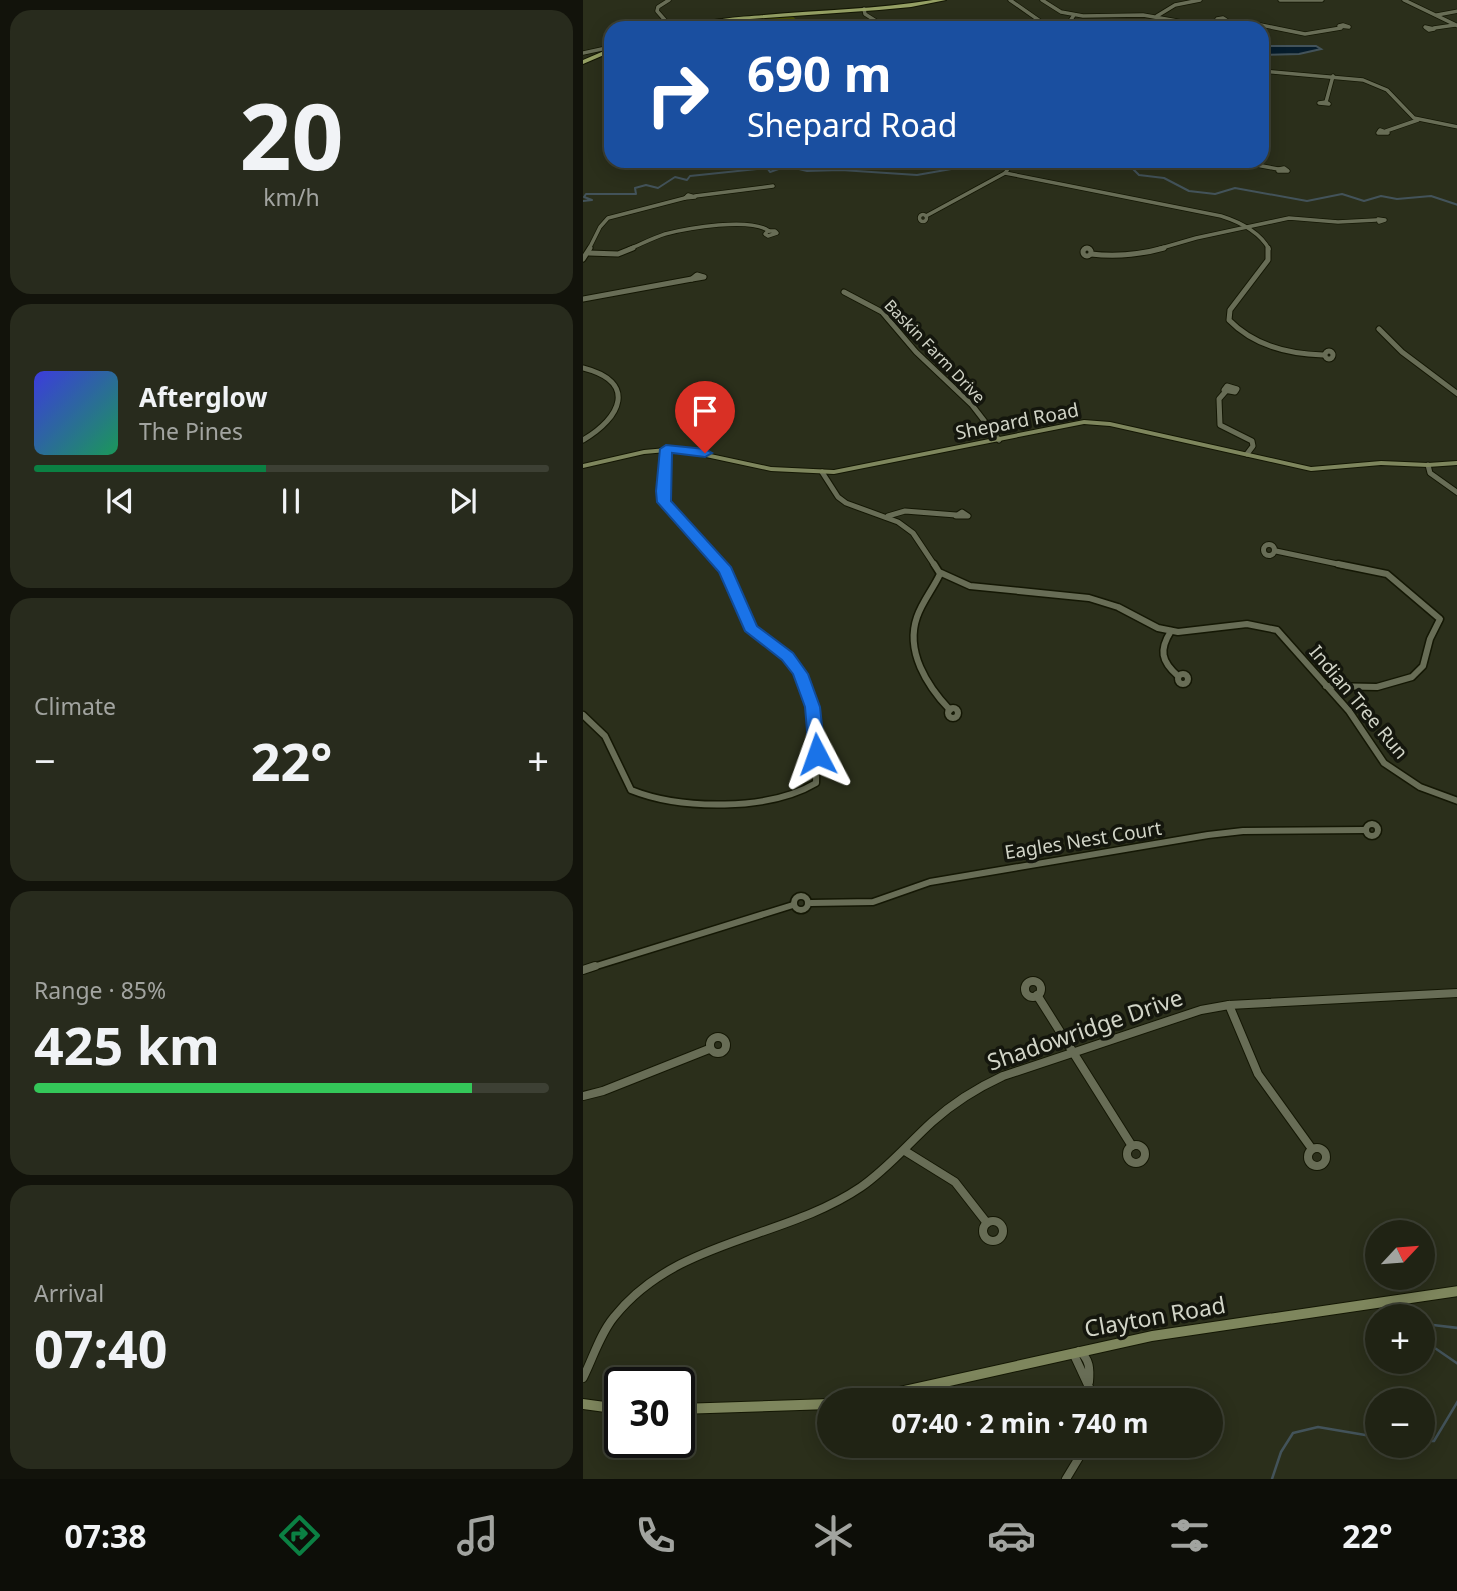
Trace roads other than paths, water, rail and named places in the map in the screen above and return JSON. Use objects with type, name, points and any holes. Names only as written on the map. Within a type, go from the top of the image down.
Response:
[{"type":"main road","points":[[727,21],[756,16],[866,9],[943,0]]},
{"type":"main road","points":[[583,62],[604,52]]},
{"type":"street","points":[[666,21],[657,11],[658,7],[669,0]]},
{"type":"street","points":[[1010,0],[1040,21]]},
{"type":"street","points":[[1042,0],[1055,9],[1074,15],[1157,16],[1175,21]]},
{"type":"street","points":[[1157,16],[1170,7],[1200,0]]},
{"type":"street","points":[[1280,0],[1322,0]]},
{"type":"street","points":[[1404,0],[1456,25]]},
{"type":"street","points":[[866,9],[865,14],[877,21]]},
{"type":"street","points":[[1437,15],[1457,11]]},
{"type":"street","points":[[1071,21],[1074,15]]},
{"type":"street","points":[[1434,28],[1456,25]]},
{"type":"street","points":[[1269,26],[1305,34],[1329,33],[1341,28]]},
{"type":"street","points":[[583,53],[604,49]]},
{"type":"street","points":[[1269,71],[1363,80],[1391,93],[1409,115],[1418,120],[1457,127]]},
{"type":"street","points":[[1326,102],[1333,76]]},
{"type":"street","points":[[1386,131],[1418,120]]},
{"type":"street","points":[[1269,167],[1278,169]]},
{"type":"street","points":[[926,216],[1005,173],[1008,168]]},
{"type":"street","points":[[1005,173],[1221,216],[1246,227],[1268,245],[1270,255],[1230,310],[1229,320],[1236,328],[1260,341],[1303,354],[1323,355]]},
{"type":"street","points":[[583,259],[589,253],[600,225],[608,218],[688,195],[773,186]]},
{"type":"street","points":[[1091,254],[1140,256],[1197,238],[1293,218],[1338,222],[1376,220]]},
{"type":"street","points":[[589,253],[626,252],[666,234],[733,223],[761,225],[769,231]]},
{"type":"street","points":[[583,299],[692,279]]},
{"type":"street","name":"Baskin Farm Drive","points":[[844,292],[882,312],[910,347],[972,405],[999,440]]},
{"type":"street","points":[[1379,329],[1402,352],[1457,394]]},
{"type":"street","points":[[583,368],[603,373],[610,378],[619,401],[616,413],[610,421],[583,440]]},
{"type":"street","points":[[1226,391],[1219,399],[1220,425],[1251,441],[1253,446],[1247,454]]},
{"type":"street","name":"Shepard Road","points":[[583,466],[666,449],[705,453],[771,469],[834,472],[1066,425],[1097,422],[1311,469],[1381,463],[1457,463]]},
{"type":"street","points":[[583,715],[605,736],[621,773],[635,793],[723,803],[764,800],[794,794],[816,783],[817,734],[807,689],[787,656],[751,628],[726,570],[664,502],[662,491],[666,449]]},
{"type":"street","points":[[1428,465],[1430,473],[1457,493]]},
{"type":"street","points":[[822,472],[832,490],[846,503],[888,516],[913,533],[941,574],[916,620],[913,639],[924,675],[950,710]]},
{"type":"street","points":[[828,482],[834,472]]},
{"type":"street","points":[[888,516],[905,511],[956,515]]},
{"type":"street","points":[[1276,551],[1387,573],[1440,619],[1430,639],[1423,666],[1412,677],[1377,688],[1326,686]]},
{"type":"street","name":"Indian Tree Run","points":[[941,574],[984,589],[1089,598],[1118,607],[1149,624],[1172,631],[1199,632],[1240,624],[1270,627],[1287,638],[1303,662],[1349,711],[1384,763],[1420,787],[1457,801]]},
{"type":"street","points":[[1172,631],[1161,646],[1161,653],[1166,666],[1178,676]]},
{"type":"street","name":"Eagles Nest Court","points":[[583,970],[793,905],[794,900],[802,897],[811,903],[873,902],[930,881],[1208,835],[1243,831],[1364,830]]},
{"type":"street","name":"Shadowridge Drive","points":[[583,1378],[613,1319],[631,1297],[654,1278],[703,1251],[839,1199],[872,1179],[905,1151],[946,1109],[1011,1072],[1201,1010],[1229,1005],[1457,993]]},
{"type":"street","points":[[1037,995],[1132,1146]]},
{"type":"street","points":[[1229,1005],[1258,1074],[1312,1149]]},
{"type":"street","points":[[583,1096],[603,1091],[708,1049]]},
{"type":"street","points":[[905,1151],[955,1182],[987,1223]]},
{"type":"street","name":"Clayton Road","points":[[916,1388],[1152,1336],[1457,1291]]},
{"type":"street","points":[[1079,1351],[1075,1357],[1091,1388]]},
{"type":"street","points":[[583,1404],[604,1407]]},
{"type":"street","points":[[695,1408],[817,1404]]},
{"type":"street","points":[[1066,1479],[1079,1458]]},
{"type":"water","points":[[1269,46],[1316,46],[1321,49],[1299,54],[1269,55]]},
{"type":"waterway","points":[[583,201],[592,200],[584,197],[586,194],[636,194],[635,188],[646,185],[658,188],[675,177],[687,180],[690,176],[759,168]]},
{"type":"waterway","points":[[767,168],[770,172],[781,168]]},
{"type":"waterway","points":[[795,168],[807,171],[841,170],[917,175],[957,168]]},
{"type":"waterway","points":[[1132,168],[1139,175],[1164,178],[1189,191],[1215,194],[1235,188],[1307,201],[1342,194],[1364,201],[1381,196],[1397,199],[1431,196],[1458,205]]},
{"type":"waterway","points":[[1458,1328],[1433,1325],[1429,1344],[1458,1364]]},
{"type":"waterway","points":[[1435,1439],[1458,1401]]},
{"type":"waterway","points":[[1272,1479],[1281,1452],[1293,1433],[1318,1427],[1365,1435]]}]
